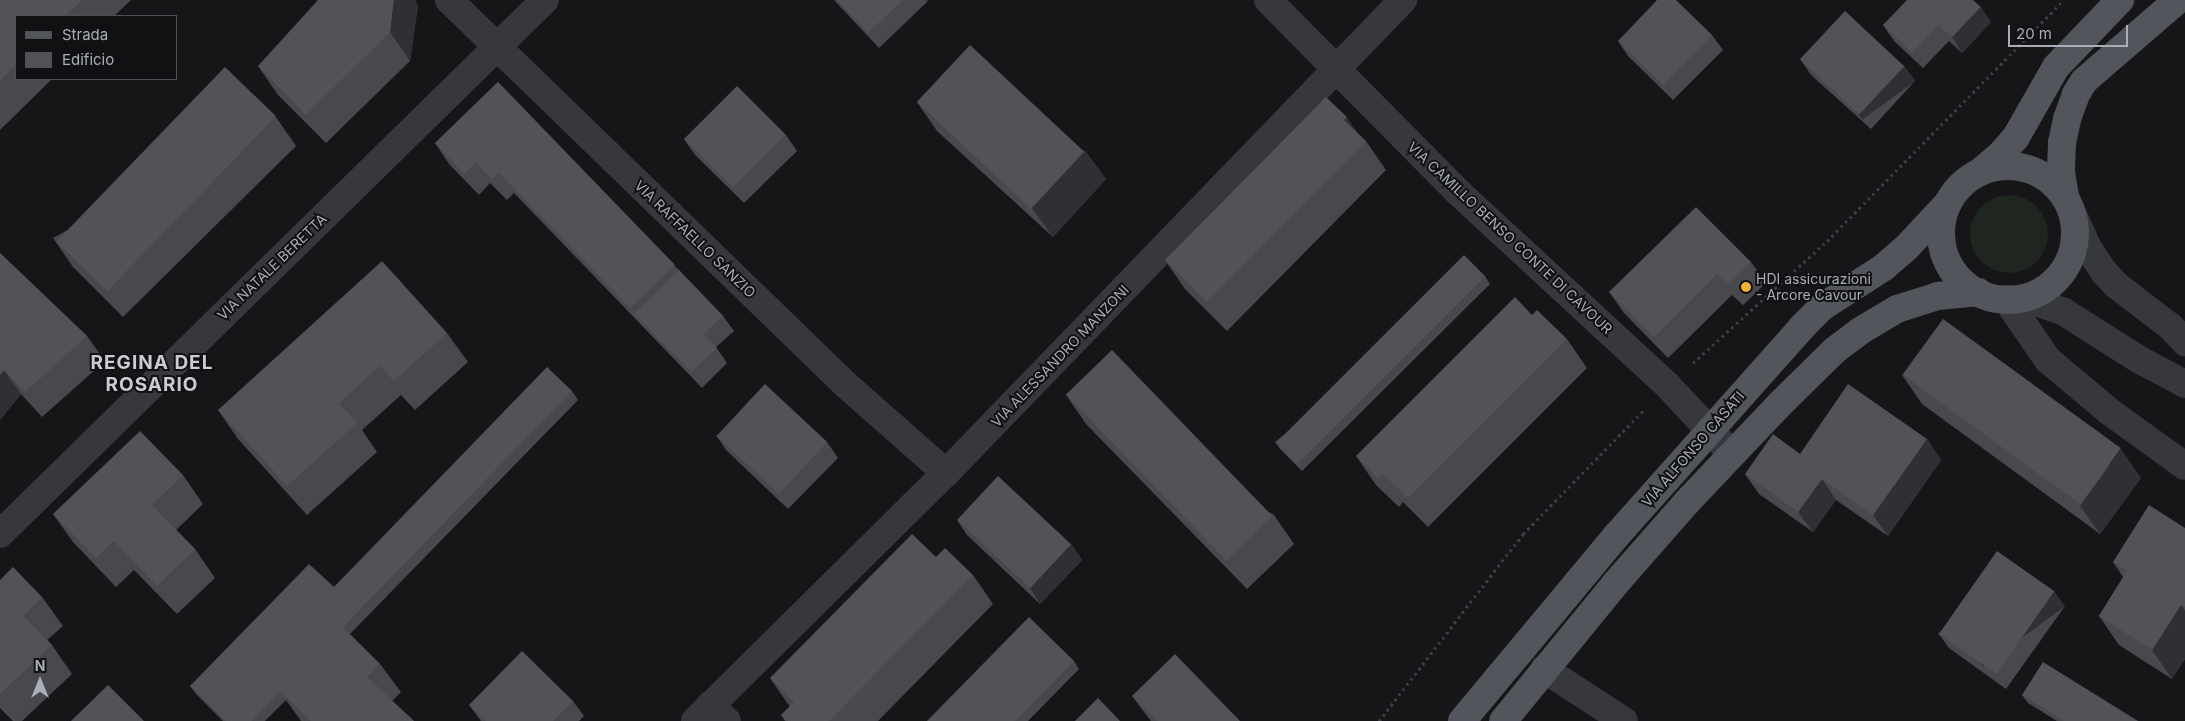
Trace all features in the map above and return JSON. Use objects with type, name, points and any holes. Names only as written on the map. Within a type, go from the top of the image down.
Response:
[{"type":"main road","points":[[2120,0],[2056,67],[2016,137],[2000,155],[1961,185],[1948,203],[1942,228],[1945,253],[1958,277],[1979,292],[1992,298],[2018,299],[2036,294],[2054,282],[2069,262],[2074,243],[2069,207],[2060,171],[2062,143],[2067,119],[2076,94],[2084,81],[2178,0]]},
{"type":"main road","points":[[1980,172],[2002,166],[2026,168],[2046,177],[2069,207]]},
{"type":"main road","name":"VIA ALFONSO CASATI","points":[[1462,721],[1617,535],[1815,314],[1842,293],[1884,268],[1928,228],[1948,203]]},
{"type":"main road","points":[[1503,721],[1615,584],[1732,454],[1807,376],[1860,331],[1897,310],[1920,300],[1979,292]]},
{"type":"street","name":"VIA RAFFAELLO SANZIO","points":[[449,0],[845,384],[946,473]]},
{"type":"street","name":"VIA NATALE BERETTA","points":[[0,534],[545,0]]},
{"type":"street","name":"VIA CAMILLO BENSO CONTE DI CAVOUR","points":[[1268,0],[1458,192],[1668,386],[1732,454]]},
{"type":"street","name":"VIA ALESSANDRO MANZONI","points":[[711,716],[1403,0]]},
{"type":"street","points":[[2069,207],[2091,254],[2116,286],[2171,328],[2185,342]]},
{"type":"street","points":[[2006,299],[2030,300],[2064,312],[2140,360],[2185,384]]},
{"type":"street","points":[[2006,299],[2048,360],[2110,412],[2185,466]]},
{"type":"street","points":[[1544,669],[1624,721]]},
{"type":"path","points":[[1379,721],[1523,534],[1668,386],[1827,241],[2064,0]]},
{"type":"shaded area","points":[[2009,195],[2024,198],[2037,206],[2045,219],[2048,234],[2045,249],[2037,262],[2024,270],[2009,273],[1994,270],[1981,262],[1973,249],[1970,234],[1973,219],[1981,206],[1994,198]]},
{"type":"building","points":[[0,0],[82,0],[66,15],[15,15],[15,66],[0,81]]},
{"type":"building","points":[[318,0],[394,0],[390,32],[306,115],[258,66]]},
{"type":"building","points":[[837,0],[903,0],[868,33]]},
{"type":"building","points":[[1657,0],[1676,0],[1712,35],[1663,85],[1618,41]]},
{"type":"building","points":[[1907,0],[1973,0],[1981,7],[1952,37],[1938,25],[1912,53],[1883,25]]},
{"type":"building","points":[[1845,11],[1904,66],[1859,115],[1800,59]]},
{"type":"building","points":[[970,45],[1084,151],[1031,208],[917,102]]},
{"type":"building","points":[[225,67],[276,116],[107,291],[56,242]]},
{"type":"building","points":[[498,82],[675,265],[630,308],[499,173],[492,179],[476,163],[464,174],[435,143]]},
{"type":"building","points":[[737,86],[786,135],[733,188],[684,139]]},
{"type":"building","points":[[1326,97],[1347,117],[1344,120],[1366,141],[1207,302],[1165,260]]},
{"type":"building","points":[[1696,207],[1751,262],[1728,285],[1717,274],[1654,337],[1609,292]]},
{"type":"building","points":[[0,253],[87,336],[25,392],[4,370],[0,375]]},
{"type":"building","points":[[1464,255],[1485,276],[1297,464],[1276,443]]},
{"type":"building","points":[[382,261],[447,333],[394,381],[380,366],[339,403],[357,423],[287,486],[218,410]]},
{"type":"building","points":[[679,270],[723,316],[704,334],[717,348],[691,372],[634,314]]},
{"type":"building","points":[[1515,297],[1532,315],[1537,310],[1567,339],[1408,498],[1383,474],[1378,478],[1356,456]]},
{"type":"building","points":[[1943,319],[2121,448],[2080,504],[1902,375]]},
{"type":"building","points":[[1112,350],[1272,516],[1226,561],[1066,394]]},
{"type":"building","points":[[547,367],[572,391],[342,628],[341,626],[252,721],[226,721],[190,686],[309,564],[334,587]]},
{"type":"building","points":[[765,384],[827,442],[779,494],[717,436]]},
{"type":"building","points":[[1848,384],[1927,439],[1873,515],[1822,479],[1798,512],[1745,474],[1773,434],[1800,454]]},
{"type":"building","points":[[140,431],[183,475],[152,505],[195,549],[157,586],[114,541],[96,558],[53,514]]},
{"type":"building","points":[[998,476],[1071,544],[1030,588],[957,520]]},
{"type":"building","points":[[2149,505],[2185,528],[2185,607],[2181,605],[2152,650],[2099,616],[2127,571],[2113,562]]},
{"type":"building","points":[[912,534],[936,557],[945,548],[973,575],[829,721],[787,721],[781,715],[794,702],[770,678]]},
{"type":"building","points":[[1997,551],[2054,591],[1996,674],[1939,634]]},
{"type":"building","points":[[13,567],[42,597],[23,616],[52,645],[0,694],[0,580]]},
{"type":"building","points":[[1029,617],[1074,661],[1015,721],[927,721]]},
{"type":"building","points":[[341,626],[380,664],[367,677],[414,721],[311,721],[280,691]]},
{"type":"building","points":[[522,651],[573,701],[553,721],[486,721],[469,705]]},
{"type":"building","points":[[1175,654],[1240,721],[1157,721],[1132,696]]},
{"type":"building","points":[[2043,662],[2138,721],[2064,721],[2022,695]]},
{"type":"building","points":[[108,685],[144,721],[71,721]]},
{"type":"building","points":[[1098,698],[1120,721],[1075,721]]},
{"type":"place","name":"HDI assicurazioni - Arcore Cavour","points":[[1746,287]]},
{"type":"district","name":"REGINA DEL ROSARIO","points":[[152,374]]}]
